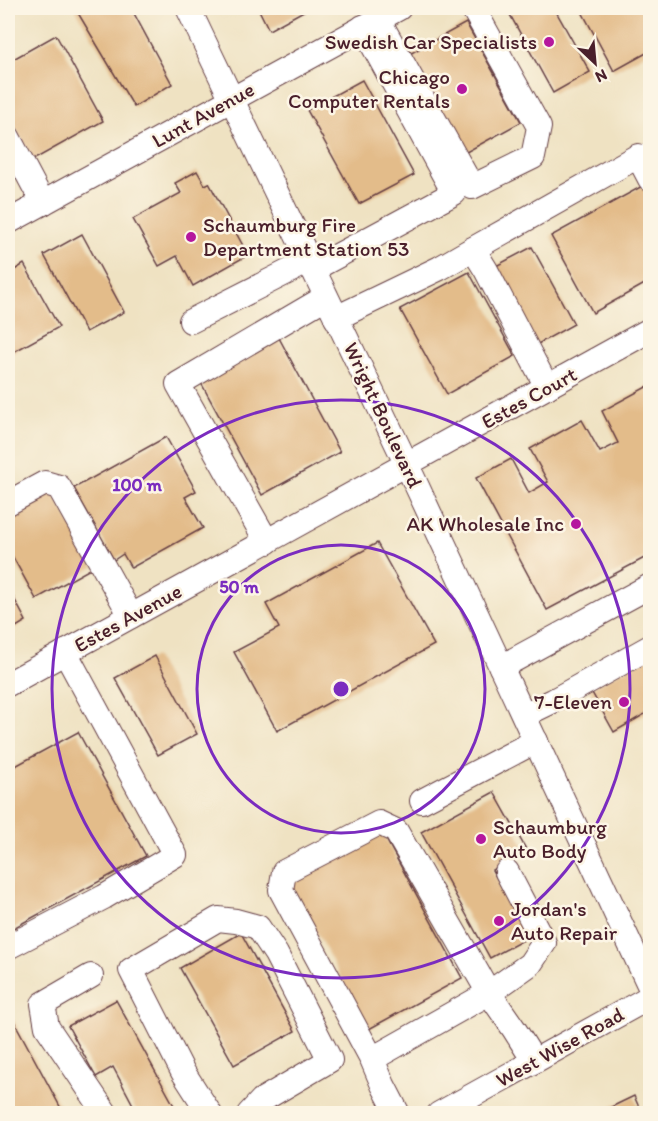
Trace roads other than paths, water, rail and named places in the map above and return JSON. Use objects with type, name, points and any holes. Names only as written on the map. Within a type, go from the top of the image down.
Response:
[{"type":"street","name":"Wright Boulevard","points":[[188,8],[407,465],[651,987]]},
{"type":"street","name":"Lunt Avenue","points":[[8,222],[399,8]]},
{"type":"street","points":[[370,23],[472,187],[533,157],[539,127],[473,8]]},
{"type":"street","points":[[191,321],[311,265],[454,193],[370,23]]},
{"type":"street","points":[[8,137],[43,203]]},
{"type":"street","points":[[267,542],[178,384],[331,308],[440,268],[638,156],[651,179]]},
{"type":"street","points":[[473,249],[547,387]]},
{"type":"street","name":"Estes Court","points":[[407,465],[651,330]]},
{"type":"street","name":"Estes Avenue","points":[[8,684],[407,465]]},
{"type":"street","points":[[8,503],[45,483],[59,487],[131,616]]},
{"type":"street","points":[[501,667],[651,586]]},
{"type":"street","points":[[524,715],[651,647]]},
{"type":"street","points":[[8,947],[104,897],[175,855],[65,652]]},
{"type":"street","points":[[422,801],[536,741]]},
{"type":"street","points":[[398,1113],[372,1059],[281,890],[284,872],[379,823],[396,831],[489,993],[534,1061]]},
{"type":"street","points":[[372,1059],[489,993],[530,964],[544,943],[507,872]]},
{"type":"street","points":[[210,1113],[183,1072],[131,970],[218,919],[258,927],[276,954],[330,1060],[262,1100],[249,1113]]},
{"type":"street","points":[[92,976],[43,1004],[47,1027],[106,1113]]},
{"type":"street","name":"West Wise Road","points":[[439,1113],[651,997]]},
{"type":"place","name":"Swedish Car Specialists","points":[[549,42]]},
{"type":"place","name":"Chicago Computer Rentals","points":[[462,89]]},
{"type":"place","name":"Schaumburg Fire Department Station 53","points":[[191,237]]},
{"type":"place","name":"AK Wholesale Inc","points":[[576,524]]},
{"type":"place","name":"7-Eleven","points":[[624,702]]},
{"type":"place","name":"Schaumburg Auto Body","points":[[481,839]]},
{"type":"place","name":"Jordan's Auto Repair","points":[[499,921]]}]
